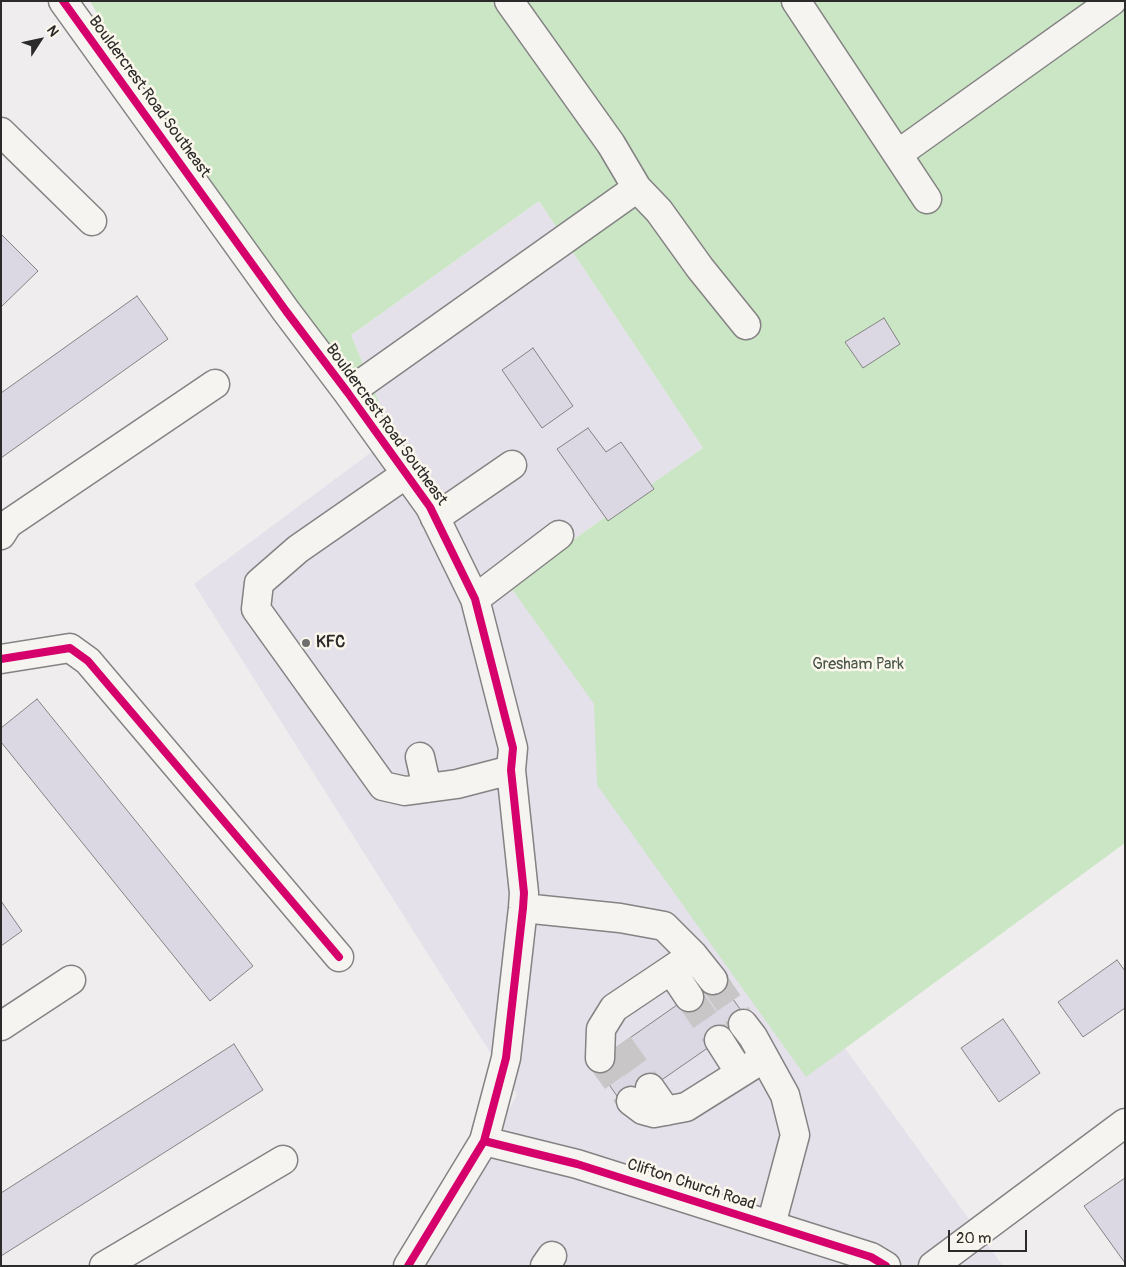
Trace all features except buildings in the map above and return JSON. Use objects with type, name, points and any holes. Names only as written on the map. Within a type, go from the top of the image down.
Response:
[{"type":"street","name":"Bouldercrest Road Southeast","points":[[63,1],[430,507],[475,599],[513,748],[512,770],[524,892],[523,908],[506,1058],[484,1141],[408,1266]]},
{"type":"street","points":[[509,1],[611,144],[638,188],[659,211],[700,268],[746,325]]},
{"type":"street","points":[[796,1],[927,199]]},
{"type":"street","points":[[898,154],[1112,1]]},
{"type":"street","points":[[1,132],[92,222]]},
{"type":"street","points":[[348,393],[638,188]]},
{"type":"street","points":[[1,535],[8,524],[216,384]]},
{"type":"street","points":[[435,518],[512,464]]},
{"type":"street","points":[[406,474],[328,542],[298,549],[259,583],[256,609],[383,786],[405,791],[458,784],[512,770]]},
{"type":"street","points":[[475,599],[559,534]]},
{"type":"street","points":[[1,659],[70,648],[88,661],[339,956]]},
{"type":"street","points":[[420,757],[427,788]]},
{"type":"street","points":[[523,908],[620,918],[664,926],[693,955],[713,980]]},
{"type":"street","points":[[608,1042],[614,1008],[693,955]]},
{"type":"street","points":[[671,970],[689,997]]},
{"type":"street","points":[[1,1026],[71,980]]},
{"type":"street","points":[[743,1024],[753,1037],[785,1094],[795,1135],[771,1225]]},
{"type":"street","points":[[719,1040],[740,1073]]},
{"type":"street","points":[[640,1094],[643,1110],[654,1113],[686,1106],[764,1058]]},
{"type":"street","points":[[933,1266],[1125,1123]]},
{"type":"street","name":"Clifton Church Road","points":[[484,1141],[577,1164],[871,1257],[886,1266]]},
{"type":"street","points":[[104,1266],[283,1160]]},
{"type":"shaded area","points":[[539,201],[703,448],[509,585],[1003,1266],[419,1266],[517,1095],[194,584],[393,436],[351,335]]},
{"type":"green space","name":"Gresham Park","points":[[90,1],[1125,1],[1125,843],[806,1077],[597,785],[594,704],[509,585],[703,448],[539,201],[351,335],[393,436],[176,148]]},
{"type":"tunnel","points":[[713,980],[743,1024]]},
{"type":"tunnel","points":[[689,997],[719,1040]]},
{"type":"tunnel","points":[[619,1045],[650,1088]]},
{"type":"tunnel","points":[[600,1058],[631,1101]]},
{"type":"cycle path","points":[[63,1],[430,507],[475,599],[513,748],[511,770],[524,893],[523,908],[506,1058],[484,1141],[408,1266]]},
{"type":"cycle path","points":[[1,659],[70,648],[88,661],[339,957]]},
{"type":"cycle path","points":[[484,1141],[577,1164],[871,1257],[886,1266]]},
{"type":"place","name":"KFC","points":[[306,643]]}]
